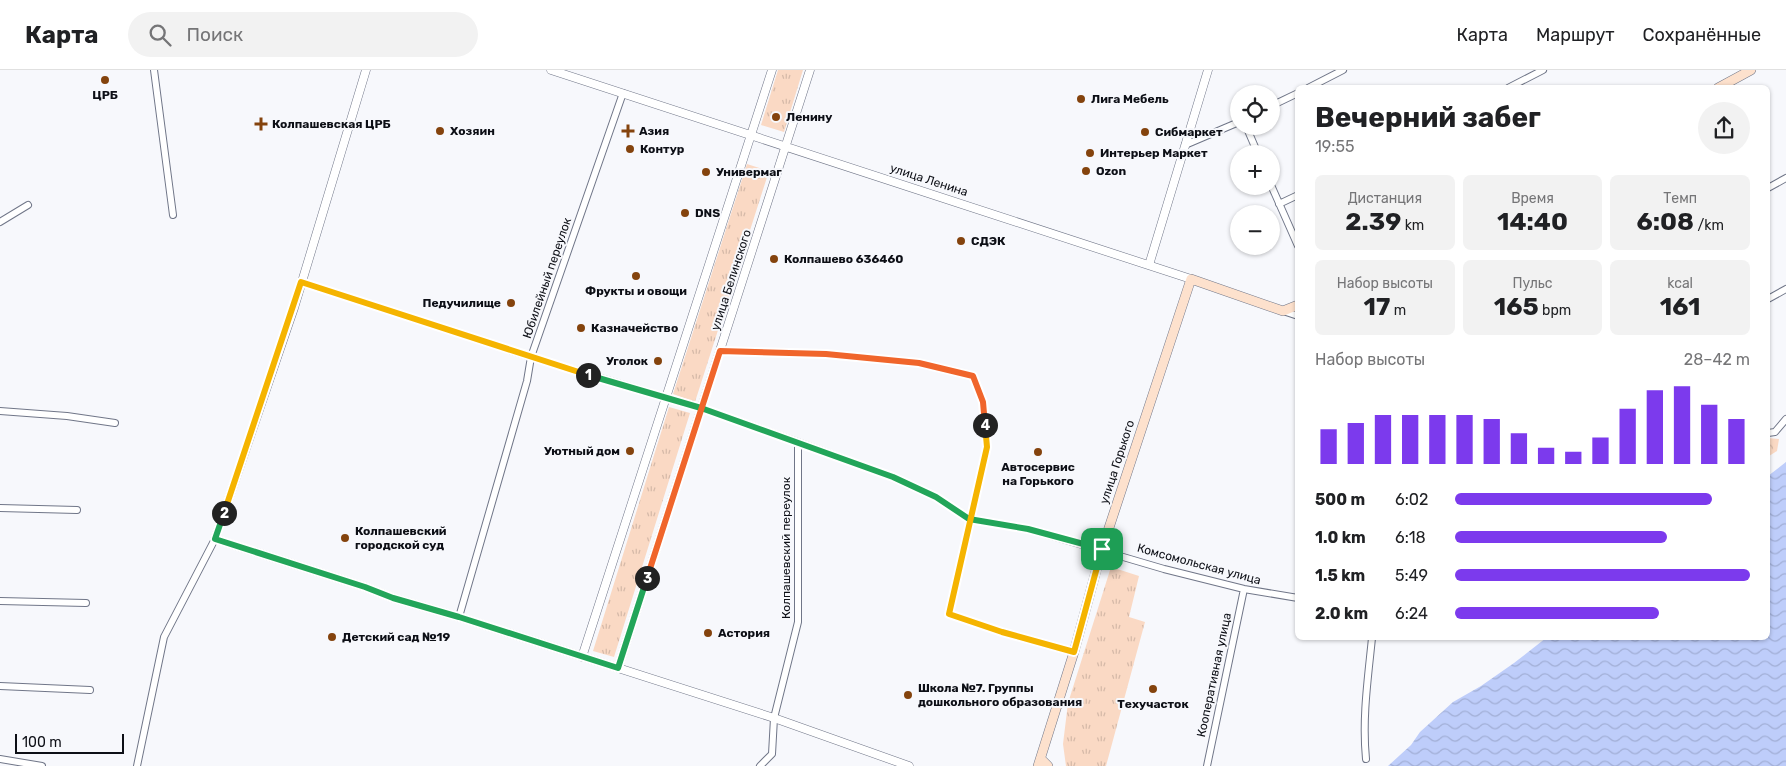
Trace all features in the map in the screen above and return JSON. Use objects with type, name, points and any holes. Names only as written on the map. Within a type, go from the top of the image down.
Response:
[{"type":"main road","points":[[1724,85],[1751,70]]},
{"type":"main road","name":"улица Ленина","points":[[1191,279],[1284,311]]},
{"type":"main road","name":"улица Горького","points":[[1048,766],[1040,763],[1074,652],[1102,549],[1191,279]]},
{"type":"main road","points":[[1284,311],[1295,306]]},
{"type":"street","points":[[154,70],[173,215]]},
{"type":"street","points":[[137,766],[164,637],[215,539],[301,282],[366,70]]},
{"type":"street","name":"улица Ленина","points":[[551,70],[1191,279]]},
{"type":"street","name":"улица Белинского","points":[[582,657],[772,70]]},
{"type":"street","name":"улица Белинского","points":[[618,668],[810,70]]},
{"type":"street","points":[[1148,265],[1208,70]]},
{"type":"street","points":[[1314,85],[1343,70]]},
{"type":"street","points":[[1514,85],[1542,70]]},
{"type":"street","name":"Юбилейный переулок","points":[[459,617],[527,380],[531,357],[623,93]]},
{"type":"street","points":[[1280,102],[1295,94]]},
{"type":"street","points":[[1185,145],[1230,126]]},
{"type":"street","points":[[1770,187],[1786,178]]},
{"type":"street","points":[[1275,195],[1295,239]]},
{"type":"street","points":[[1279,204],[1295,196]]},
{"type":"street","points":[[0,222],[28,205]]},
{"type":"street","name":"Комсомольская улица","points":[[301,282],[531,357],[701,408],[798,442],[893,477],[936,497],[969,519],[1028,529],[1102,549],[1164,569],[1244,589],[1295,598]]},
{"type":"street","points":[[1770,298],[1786,290]]},
{"type":"street","name":"улица Ленина","points":[[1284,311],[1295,315]]},
{"type":"street","points":[[720,351],[826,354],[919,363],[973,376],[983,402],[987,447],[969,519],[949,614],[1002,632],[1074,652]]},
{"type":"street","points":[[0,411],[67,416],[115,423]]},
{"type":"street","points":[[1770,433],[1775,432],[1786,419]]},
{"type":"street","name":"Колпашевский переулок","points":[[760,766],[772,754],[774,718],[798,622],[798,442]]},
{"type":"street","points":[[0,508],[77,510]]},
{"type":"street","points":[[215,539],[365,587],[393,598],[459,617],[774,718],[909,766]]},
{"type":"street","name":"Кооперативная улица","points":[[1206,766],[1244,589]]},
{"type":"street","points":[[0,600],[86,603]]},
{"type":"street","points":[[1366,759],[1363,735],[1372,640]]},
{"type":"street","points":[[0,686],[90,690]]},
{"type":"street","points":[[0,758],[42,766]]},
{"type":"green space","points":[[778,70],[803,70],[784,132],[761,125]]},
{"type":"green space","points":[[747,164],[769,171],[695,402],[673,394]]},
{"type":"green space","points":[[669,407],[690,413],[614,657],[593,651]]},
{"type":"green space","points":[[1770,438],[1779,439],[1777,451],[1770,455]]},
{"type":"green space","points":[[1111,567],[1139,576],[1129,617],[1145,622],[1106,766],[1066,766],[1063,744],[1068,703]]},
{"type":"water","points":[[1786,462],[1786,766],[1388,766],[1411,745],[1420,732],[1453,702],[1481,686],[1543,640],[1770,640],[1770,474]]},
{"type":"place","name":"ЦРБ","points":[[105,80]]},
{"type":"place","name":"Лига Мебель","points":[[1081,99]]},
{"type":"place","name":"Ленину","points":[[776,117]]},
{"type":"place","name":"Колпашевская ЦРБ","points":[[261,124]]},
{"type":"place","name":"Хозяин","points":[[440,131]]},
{"type":"place","name":"Азия","points":[[628,131]]},
{"type":"place","name":"Сибмаркет","points":[[1145,132]]},
{"type":"place","name":"Контур","points":[[630,149]]},
{"type":"place","name":"Интерьер Маркет","points":[[1090,153]]},
{"type":"place","name":"Ozon","points":[[1086,171]]},
{"type":"place","name":"Универмаг","points":[[706,172]]},
{"type":"place","name":"DNS","points":[[685,213]]},
{"type":"place","name":"СДЭК","points":[[961,241]]},
{"type":"place","name":"Колпашево 636460","points":[[774,259]]},
{"type":"place","name":"Фрукты и овощи","points":[[636,276]]},
{"type":"place","name":"Педучилище","points":[[511,303]]},
{"type":"place","name":"Казначейство","points":[[581,328]]},
{"type":"place","name":"Уголок","points":[[658,361]]},
{"type":"place","name":"Уютный дом","points":[[630,451]]},
{"type":"place","name":"Автосервис на Горького","points":[[1038,452]]},
{"type":"place","name":"Колпашевский городской суд","points":[[345,538]]},
{"type":"place","name":"Астория","points":[[708,633]]},
{"type":"place","name":"Детский сад №19","points":[[332,637]]},
{"type":"place","name":"Техучасток","points":[[1153,689]]},
{"type":"place","name":"Школа №7. Группы дошкольного образования","points":[[908,695]]},
{"type":"route","points":[[1102,549],[1028,529],[969,519],[936,497],[893,477],[798,442],[701,408],[531,357],[301,282],[294,308],[215,539],[365,587],[393,598],[618,668],[701,408],[720,351],[826,354],[919,363],[973,376],[983,402],[987,447],[969,519],[949,614],[1002,632],[1074,652],[1102,549]]}]
